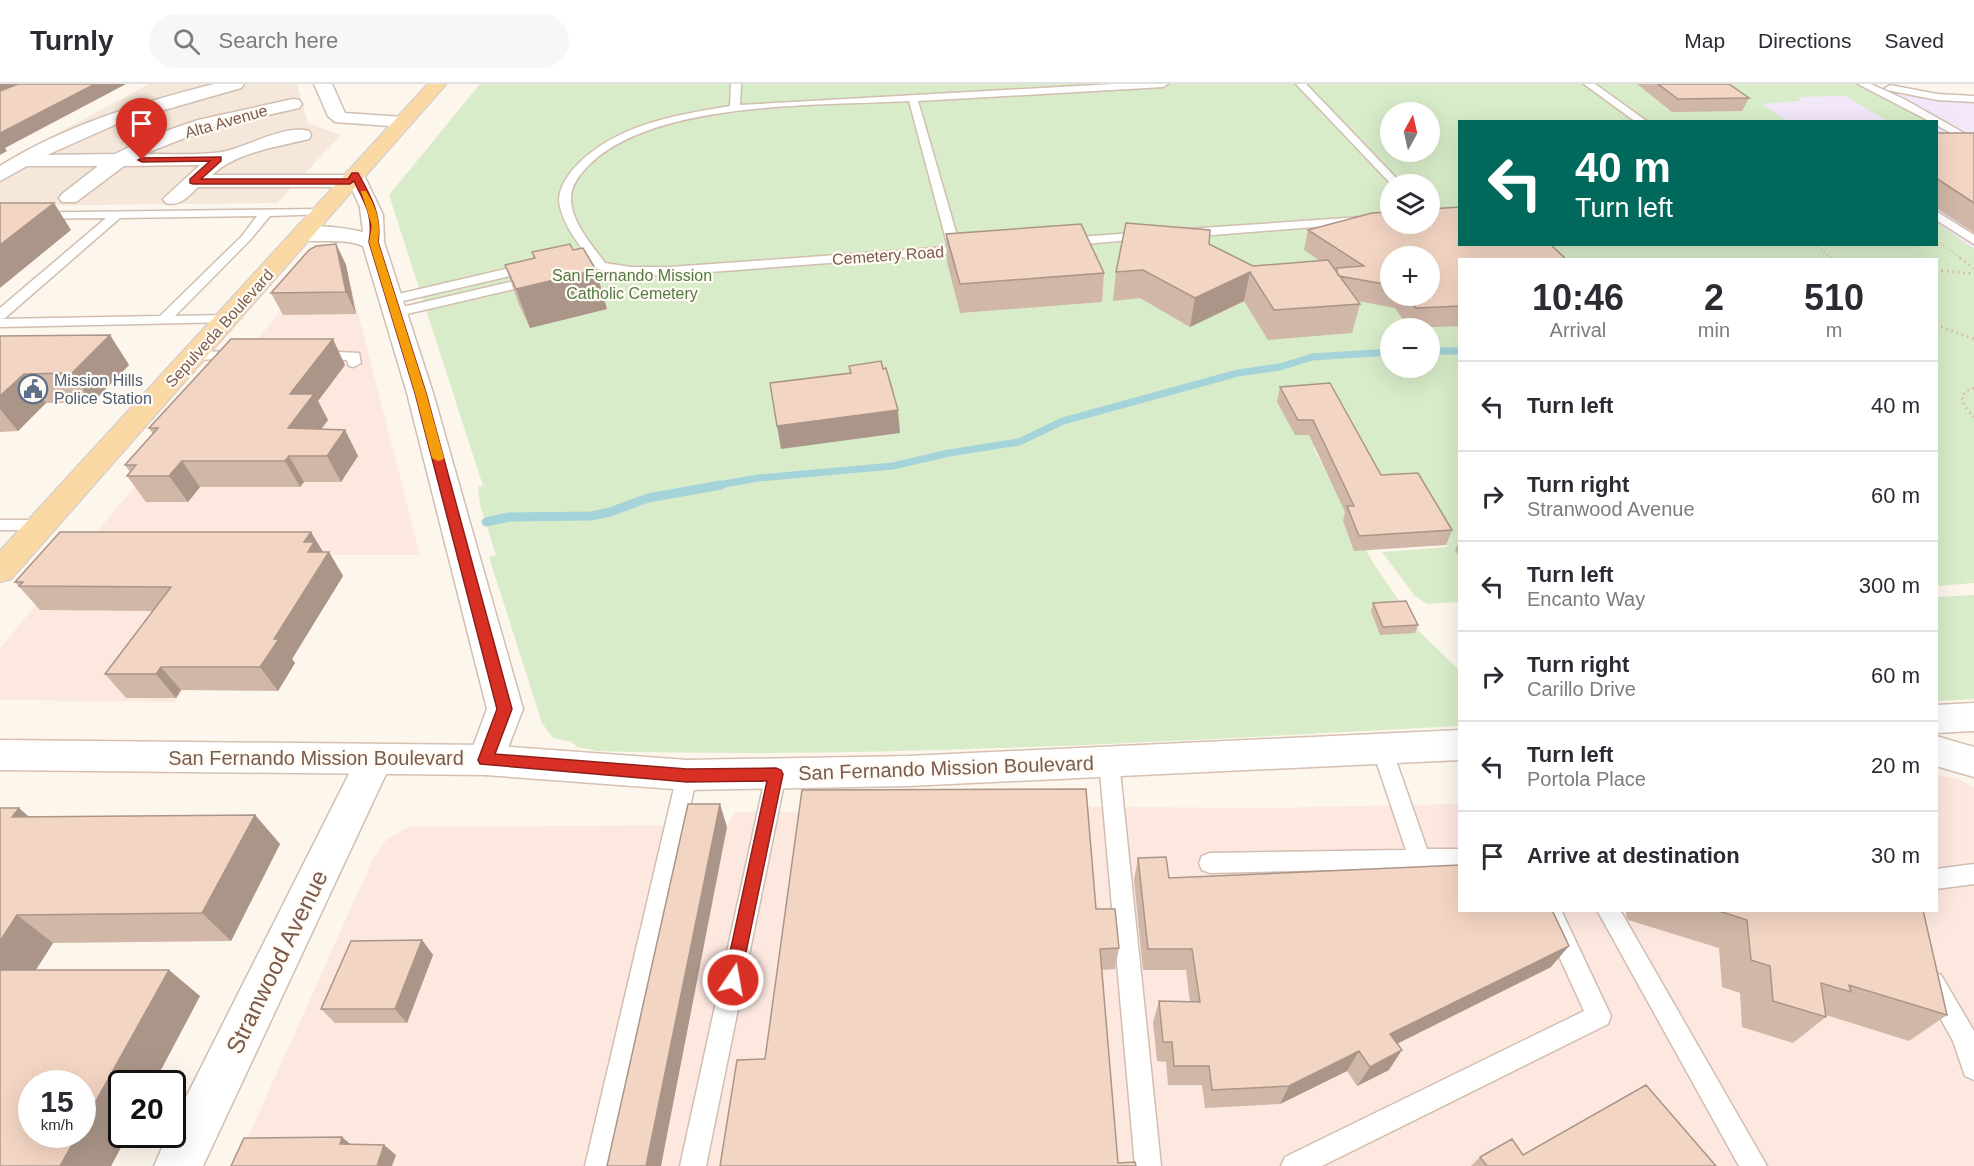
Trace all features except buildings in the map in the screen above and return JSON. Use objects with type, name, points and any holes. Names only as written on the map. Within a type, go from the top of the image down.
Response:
[{"type":"main road","name":"Sepulveda Boulevard","points":[[0,571],[437,84]]},
{"type":"street","points":[[0,176],[21,161],[54,143],[134,112],[235,84]]},
{"type":"street","points":[[323,84],[337,116],[341,118],[403,122]]},
{"type":"street","name":"Alta Avenue","points":[[69,198],[120,160],[141,148],[201,126],[293,104]]},
{"type":"street","points":[[21,161],[218,159],[273,141],[302,135]]},
{"type":"street","points":[[173,198],[218,159]]},
{"type":"street","points":[[193,181],[352,178],[374,214],[376,226],[373,242],[420,393],[505,709],[486,760]]},
{"type":"street","points":[[303,234],[345,234],[373,242]]},
{"type":"street","points":[[1938,719],[1974,717]]},
{"type":"street","name":"San Fernando Mission Boulevard","points":[[0,755],[486,760],[687,775],[776,774],[1458,745]]},
{"type":"street","points":[[1938,752],[1974,762]]},
{"type":"street","name":"Stranwood Avenue","points":[[178,1166],[375,759]]},
{"type":"lane","points":[[736,84],[735,108],[1163,84]]},
{"type":"lane","points":[[1301,84],[1387,174]]},
{"type":"lane","points":[[1589,84],[1640,120]]},
{"type":"lane","points":[[1863,84],[1935,120]]},
{"type":"lane","points":[[1876,84],[1937,97],[1974,99]]},
{"type":"lane","points":[[913,98],[955,250]]},
{"type":"lane","name":"Cemetery Road","points":[[735,108],[694,114],[658,124],[628,135],[602,149],[585,162],[571,179],[565,200],[575,229],[595,267],[630,271],[670,271],[979,249]]},
{"type":"lane","points":[[1938,121],[1959,133]]},
{"type":"lane","points":[[1938,136],[1973,131]]},
{"type":"lane","points":[[0,216],[322,212]]},
{"type":"lane","points":[[164,320],[251,233],[266,213]]},
{"type":"lane","points":[[0,315],[117,215]]},
{"type":"lane","points":[[1938,215],[1974,240]]},
{"type":"lane","points":[[1179,234],[1380,219]]},
{"type":"lane","points":[[1049,243],[1155,236]]},
{"type":"lane","points":[[392,306],[548,264]]},
{"type":"lane","points":[[392,306],[555,276]]},
{"type":"lane","points":[[0,323],[227,319]]},
{"type":"lane","points":[[193,356],[252,354]]},
{"type":"lane","points":[[308,355],[354,356],[354,363]]},
{"type":"lane","points":[[0,525],[42,525]]},
{"type":"lane","points":[[1382,749],[1420,859]]},
{"type":"lane","points":[[1109,761],[1148,1166]]},
{"type":"lane","points":[[693,1166],[776,774]]},
{"type":"lane","points":[[598,1166],[687,775]]},
{"type":"lane","points":[[1210,863],[1458,858]]},
{"type":"lane","points":[[1938,879],[1974,874]]},
{"type":"lane","points":[[1294,1166],[1599,1016],[1550,912]]},
{"type":"lane","points":[[1609,912],[1754,1166]]},
{"type":"lane","points":[[1925,967],[1941,1000],[1969,1037],[1974,1067]]},
{"type":"path","points":[[1938,242],[1974,268]]},
{"type":"path","points":[[1817,246],[1831,258]]},
{"type":"path","points":[[1938,270],[1974,274]]},
{"type":"path","points":[[1938,326],[1974,339]]},
{"type":"path","points":[[1974,388],[1966,392],[1962,398],[1965,407],[1974,417]]},
{"type":"shaded area","points":[[149,84],[297,84],[308,123],[341,135],[277,203],[0,206],[0,164]]},
{"type":"shaded area","points":[[1934,92],[1974,95],[1974,249],[1938,224],[1938,120],[1786,120],[1762,104],[1800,101],[1798,97]]},
{"type":"shaded area","points":[[346,266],[420,555],[271,555],[175,702],[0,700],[0,648],[310,276]]},
{"type":"shaded area","points":[[1938,775],[1960,780],[1974,787],[1974,1166],[235,1166],[373,859],[387,839],[408,827],[727,825],[736,812],[799,812],[822,805],[1271,808],[1458,804],[1458,912],[1938,912]]},
{"type":"green space","name":"San Fernando Mission Catholic Cemetery","points":[[480,84],[1857,84],[1929,120],[1885,120],[1846,96],[1798,97],[1801,101],[1762,104],[1786,120],[1458,120],[1458,246],[1938,246],[1938,224],[1974,249],[1974,583],[1938,586],[1938,258],[1458,258],[1458,602],[1427,604],[1415,596],[1382,552],[1448,547],[1413,486],[1379,488],[1355,444],[1313,447],[1372,561],[1420,632],[1458,669],[1458,726],[1136,743],[921,751],[705,753],[597,751],[577,747],[572,742],[553,738],[542,723],[489,557],[496,555],[480,505],[478,487],[483,486],[389,195]]},
{"type":"green space","points":[[1974,595],[1974,699],[1938,701],[1938,597]]},
{"type":"waterway","points":[[1440,351],[1458,351]]},
{"type":"waterway","points":[[713,486],[758,478],[893,466],[949,453],[1019,442],[1063,421],[1238,373],[1280,367],[1312,357],[1380,353]]},
{"type":"waterway","points":[[486,522],[509,517],[591,516],[610,512],[648,498],[721,485]]},
{"type":"slow traffic","points":[[364,193],[374,214],[376,226],[373,242],[438,458]]},
{"type":"place","name":"Mission Hills Police Station","points":[[33,389]]},
{"type":"route","points":[[142,160],[218,159],[193,181],[350,181],[355,175],[374,214],[376,226],[373,242],[420,393],[505,709],[486,760],[687,775],[776,774],[733,980]]}]
